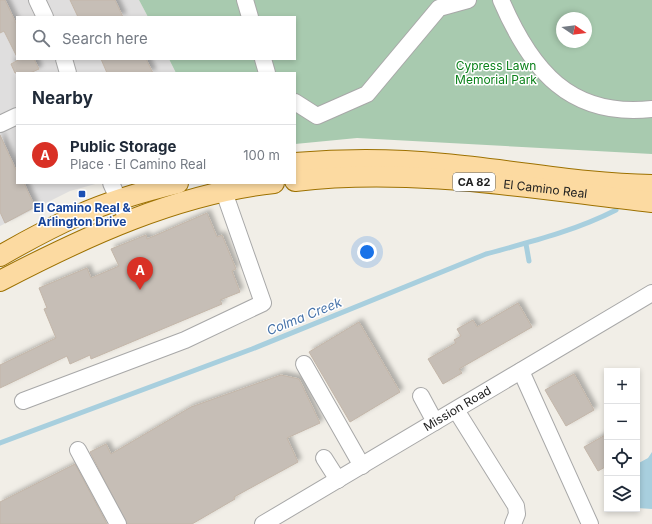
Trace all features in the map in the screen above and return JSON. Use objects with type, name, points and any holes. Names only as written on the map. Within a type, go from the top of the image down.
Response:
[{"type":"main road","name":"El Camino Real","points":[[296,163],[356,160],[443,163],[602,181],[652,184]]},
{"type":"main road","name":"El Camino Real","points":[[296,181],[357,176],[446,179],[652,202]]},
{"type":"main road","points":[[0,256],[40,233],[80,214],[115,192],[171,184]]},
{"type":"main road","points":[[0,281],[62,249],[128,221],[224,192],[268,184]]},
{"type":"street","points":[[37,0],[45,16]]},
{"type":"street","points":[[245,0],[250,16]]},
{"type":"street","points":[[296,103],[317,116],[367,94],[439,8],[468,0]]},
{"type":"street","points":[[501,0],[521,40],[538,65],[559,86],[582,101],[607,109],[632,111],[652,108]]},
{"type":"street","points":[[64,60],[68,72]]},
{"type":"street","points":[[262,60],[267,72]]},
{"type":"street","points":[[0,124],[16,116]]},
{"type":"street","points":[[115,192],[128,221]]},
{"type":"street","points":[[23,401],[185,340],[263,303],[224,192]]},
{"type":"street","name":"Mission Road","points":[[263,524],[652,293]]},
{"type":"street","points":[[304,364],[362,466]]},
{"type":"street","points":[[521,371],[590,524]]},
{"type":"street","points":[[421,396],[435,422]]},
{"type":"street","points":[[456,410],[516,506],[517,514],[513,524]]},
{"type":"street","points":[[78,450],[118,524]]},
{"type":"street","points":[[324,458],[338,480]]},
{"type":"shaded area","points":[[0,0],[139,0],[147,16],[16,16],[16,60],[170,60],[176,72],[16,72],[16,184],[95,184],[70,191],[0,226]]},
{"type":"green space","name":"Cypress Lawn Memorial Park","points":[[139,0],[652,0],[652,154],[357,138],[296,144],[296,72],[176,72],[170,60],[296,60],[296,16],[147,16]]},
{"type":"water","points":[[652,452],[652,509],[640,508],[640,462],[648,458]]},
{"type":"building","points":[[0,0],[5,0],[16,23],[16,55],[4,31],[0,33]]},
{"type":"building","points":[[70,0],[115,0],[123,16],[78,16]]},
{"type":"building","points":[[18,60],[34,60],[39,69],[32,72],[15,73],[11,64]]},
{"type":"building","points":[[101,60],[146,60],[152,72],[107,72]]},
{"type":"building","points":[[0,135],[16,170],[16,184],[24,184],[35,207],[5,223],[0,212]]},
{"type":"building","points":[[207,213],[217,237],[222,235],[236,269],[232,271],[240,292],[220,300],[222,304],[91,359],[90,355],[70,364],[67,356],[0,388],[0,365],[56,338],[44,309],[47,308],[39,288],[87,268],[91,278],[119,266],[111,249],[146,235],[147,239]]},
{"type":"building","points":[[518,303],[532,327],[459,369],[462,373],[443,384],[428,359],[456,343],[454,340],[461,336],[457,329],[473,320],[477,327]]},
{"type":"building","points":[[359,322],[400,392],[350,422],[309,352]]},
{"type":"building","points":[[574,374],[594,410],[566,426],[545,390]]},
{"type":"building","points":[[281,375],[299,379],[320,423],[287,438],[298,462],[234,497],[235,499],[192,524],[127,524],[90,452],[106,444],[111,454],[191,407]]},
{"type":"building","points":[[604,436],[604,468],[598,471],[584,447]]},
{"type":"building","points":[[75,464],[107,524],[0,524],[0,502]]},
{"type":"waterway","name":"Colma Creek","points":[[0,443],[252,349],[486,254],[568,230],[616,210]]},
{"type":"waterway","points":[[526,244],[529,261]]},
{"type":"place","name":"El Camino Real & Arlington Drive","points":[[82,194]]},
{"type":"place","name":"Public Storage","points":[[140,290]]}]
